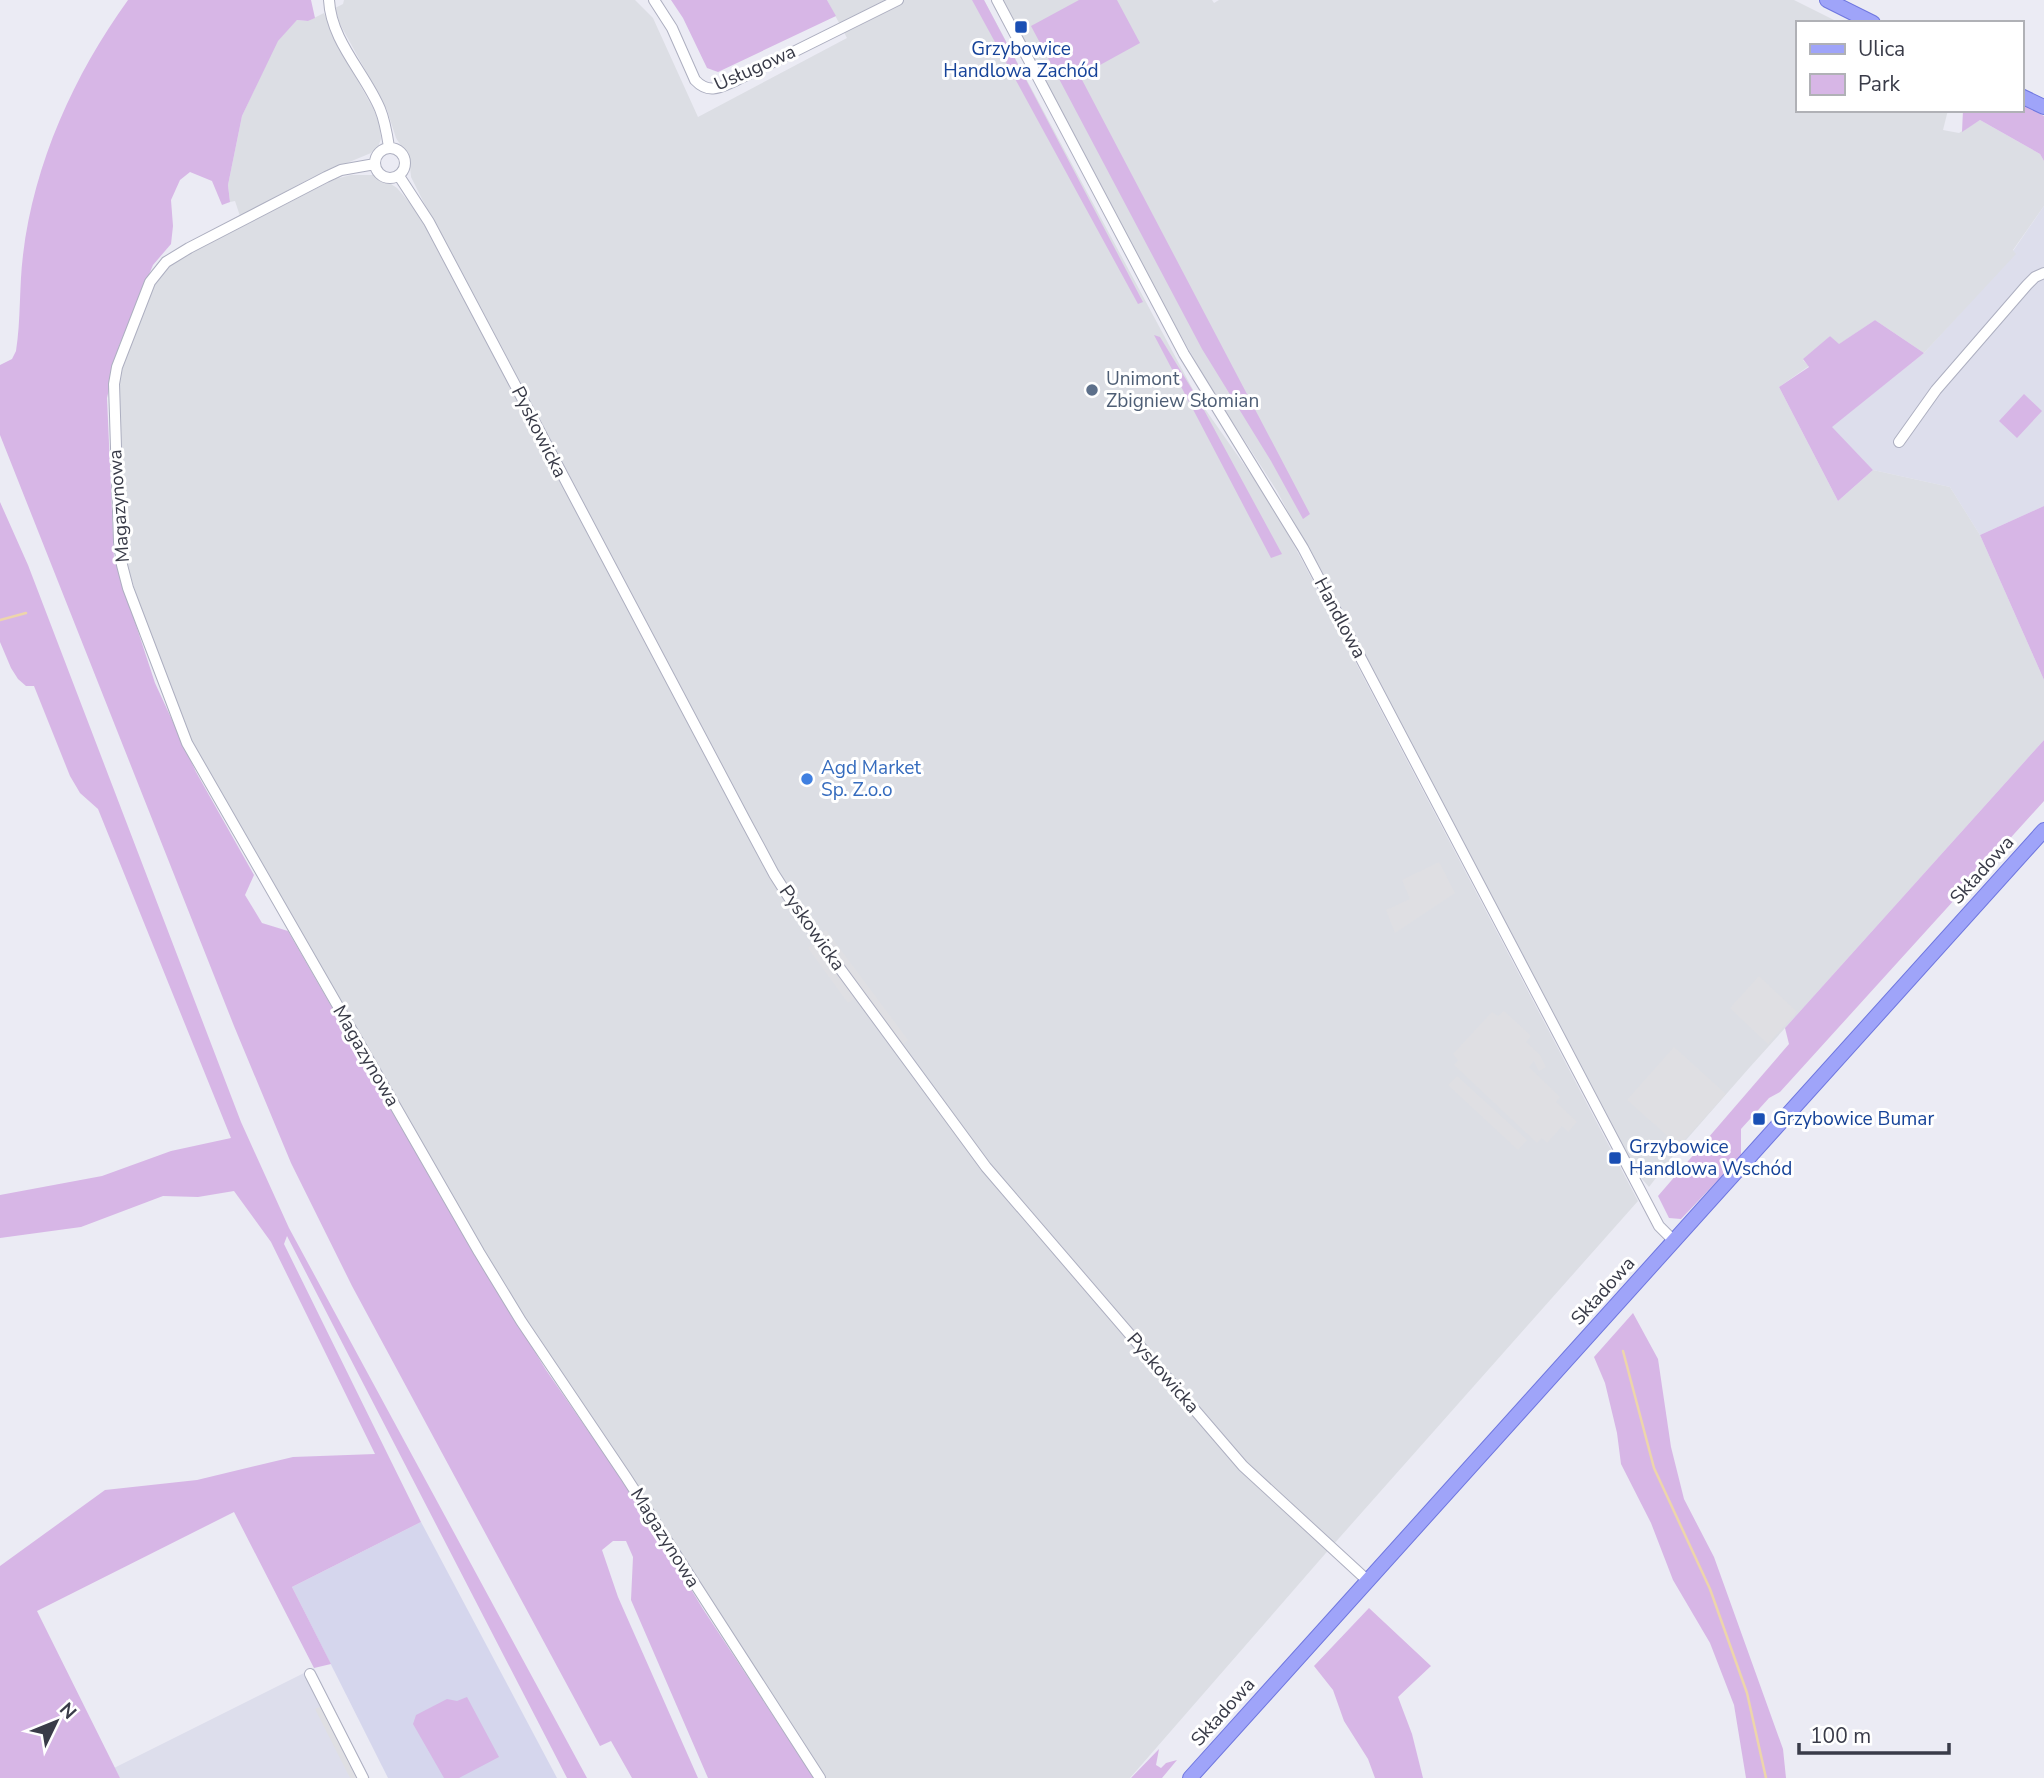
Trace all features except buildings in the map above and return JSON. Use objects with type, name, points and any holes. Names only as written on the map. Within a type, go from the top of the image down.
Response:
[{"type":"main road","points":[[1827,0],[1869,21]]},
{"type":"main road","points":[[2023,97],[2044,107]]},
{"type":"main road","name":"Składowa","points":[[1189,1778],[2044,830]]},
{"type":"street","points":[[329,0],[331,17],[338,33],[382,113],[388,147]]},
{"type":"street","name":"Usługowa","points":[[654,0],[672,28],[695,80],[701,87],[712,89],[737,80],[898,0]]},
{"type":"street","name":"Handlowa","points":[[997,0],[1190,364],[1291,525],[1659,1226],[1674,1241]]},
{"type":"street","points":[[388,147],[396,148],[405,158],[404,171],[391,178],[377,172],[374,164],[378,153],[388,147]]},
{"type":"street","name":"Magazynowa","points":[[374,164],[341,170],[189,248],[166,262],[150,282],[117,367],[114,384],[119,542],[128,588],[187,743],[521,1321],[626,1477],[820,1778]]},
{"type":"street","name":"Pyskowicka","points":[[399,176],[429,222],[745,820],[797,910],[986,1167],[1244,1466],[1368,1581]]},
{"type":"street","points":[[1899,442],[1945,379],[2027,285],[2044,273]]},
{"type":"street","points":[[310,1674],[363,1778]]},
{"type":"shaded area","points":[[344,0],[635,0],[653,18],[698,117],[847,38],[827,0],[984,0],[1198,399],[1271,503],[1638,1201],[1130,1778],[825,1778],[623,1463],[513,1301],[189,739],[125,558],[117,382],[153,287],[163,271],[185,256],[335,179],[351,175],[373,175],[388,182],[397,188],[415,209],[424,224],[432,219],[411,177],[409,158],[396,138],[387,110],[340,24],[335,8],[343,4]]},
{"type":"shaded area","points":[[1002,0],[1212,0],[1214,3],[1219,0],[1794,0],[1836,21],[1796,21],[1796,112],[1948,112],[1943,130],[1959,133],[1980,120],[2040,154],[2044,161],[2044,206],[2013,250],[2016,254],[1924,353],[1875,320],[1838,345],[1830,336],[1803,360],[1809,366],[1779,387],[1838,501],[1873,470],[1950,487],[1980,535],[2044,680],[2044,740],[1750,1067],[1679,1148],[1649,1187],[1636,1172],[1277,491],[1212,390],[1160,299]]},
{"type":"shaded area","points":[[324,13],[334,38],[374,110],[380,126],[381,139],[378,147],[371,153],[311,178],[240,216],[235,201],[230,202],[228,185],[242,116],[277,41],[297,20],[308,21]]},
{"type":"shaded area","points":[[2044,206],[2044,506],[1980,535],[1950,487],[1873,470],[1831,427],[1924,353],[2015,253],[2013,251]]},
{"type":"shaded area","points":[[1439,862],[1455,893],[1395,933],[1386,910],[1410,899],[1402,880]]},
{"type":"shaded area","points":[[826,930],[908,1040],[898,1048],[859,995],[848,1003],[808,948],[816,937]]},
{"type":"shaded area","points":[[1759,976],[1797,1012],[1768,1044],[1730,1008]]},
{"type":"shaded area","points":[[1504,1011],[1531,1036],[1526,1042],[1540,1055],[1546,1067],[1539,1071],[1534,1061],[1529,1067],[1560,1097],[1556,1102],[1577,1122],[1568,1132],[1562,1126],[1547,1143],[1542,1138],[1537,1143],[1454,1065],[1458,1060],[1453,1054],[1492,1012],[1498,1016]]},
{"type":"shaded area","points":[[1674,1047],[1726,1094],[1679,1146],[1627,1100]]},
{"type":"shaded area","points":[[1457,1076],[1527,1140],[1518,1150],[1448,1085]]},
{"type":"shaded area","points":[[421,1522],[557,1778],[388,1778],[292,1587]]},
{"type":"shaded area","points":[[314,1668],[370,1778],[120,1778],[114,1768]]},
{"type":"shaded area","points":[[322,1706],[359,1778],[350,1778],[315,1709]]},
{"type":"green space","points":[[128,0],[311,0],[315,18],[308,21],[297,20],[278,41],[242,116],[228,185],[230,202],[222,205],[212,181],[190,172],[180,180],[171,200],[171,244],[153,265],[119,346],[107,398],[114,558],[155,683],[196,772],[254,875],[245,895],[262,923],[288,931],[458,1226],[546,1370],[641,1507],[703,1609],[814,1778],[708,1778],[631,1600],[633,1557],[626,1541],[613,1541],[602,1550],[618,1597],[698,1778],[632,1778],[611,1741],[600,1746],[352,1286],[291,1163],[0,435],[0,365],[12,359],[16,351],[23,255],[36,187],[59,121],[74,89]]},
{"type":"green space","points":[[671,0],[827,0],[836,16],[718,72],[707,68],[683,18]]},
{"type":"green space","points":[[972,0],[984,0],[1143,302],[1138,304]]},
{"type":"green space","points":[[1079,0],[1117,0],[1140,43],[1080,76],[1310,514],[1303,519],[1271,461],[1202,349],[1031,26]]},
{"type":"green space","points":[[2023,105],[2044,116],[2044,161],[2040,154],[1980,120],[1962,132],[1963,112],[2023,112]]},
{"type":"green space","points":[[1875,320],[1924,353],[1832,427],[1873,470],[1838,501],[1779,387],[1809,367],[1803,359],[1830,336],[1839,344]]},
{"type":"green space","points":[[1154,335],[1160,337],[1198,399],[1282,554],[1271,558]]},
{"type":"green space","points":[[2024,394],[2042,411],[2017,438],[1999,421]]},
{"type":"green space","points":[[0,502],[28,565],[241,1122],[289,1228],[587,1778],[567,1778],[287,1236],[284,1244],[421,1522],[292,1587],[331,1664],[314,1668],[234,1512],[37,1611],[120,1778],[0,1778],[0,1566],[105,1490],[197,1480],[293,1457],[375,1454],[271,1242],[234,1191],[198,1197],[163,1196],[81,1227],[0,1238],[0,1195],[102,1176],[171,1151],[231,1138],[98,809],[80,793],[70,776],[34,686],[26,686],[18,679],[0,642]]},
{"type":"green space","points":[[2044,506],[2044,680],[1980,535]]},
{"type":"green space","points":[[2044,740],[2044,801],[1780,1092],[1769,1098],[1741,1129],[1741,1156],[1681,1219],[1669,1218],[1658,1196],[1789,1044],[1785,1028]]},
{"type":"green space","points":[[1633,1313],[1658,1359],[1671,1447],[1684,1499],[1714,1557],[1783,1749],[1786,1778],[1746,1778],[1734,1705],[1710,1643],[1673,1580],[1651,1523],[1621,1464],[1605,1383],[1594,1357]]},
{"type":"green space","points":[[1369,1608],[1431,1666],[1398,1697],[1412,1734],[1423,1778],[1375,1778],[1368,1759],[1344,1721],[1333,1690],[1314,1666]]},
{"type":"green space","points":[[467,1697],[499,1757],[459,1778],[444,1778],[413,1724],[416,1715],[447,1699],[457,1701]]},
{"type":"green space","points":[[1159,1749],[1156,1765],[1161,1768],[1166,1763],[1177,1760],[1162,1778],[1131,1778]]},
{"type":"waterway","points":[[0,620],[26,613]]},
{"type":"waterway","points":[[1623,1351],[1654,1468],[1710,1589],[1747,1693],[1766,1778]]},
{"type":"place","name":"Grzybowice Handlowa Zachód","points":[[1021,27]]},
{"type":"place","name":"Unimont Zbigniew Słomian","points":[[1092,390]]},
{"type":"place","name":"Agd Market Sp. Z.o.o","points":[[807,779]]},
{"type":"place","name":"Grzybowice Bumar","points":[[1759,1119]]},
{"type":"place","name":"Grzybowice Handlowa Wschód","points":[[1615,1158]]}]
